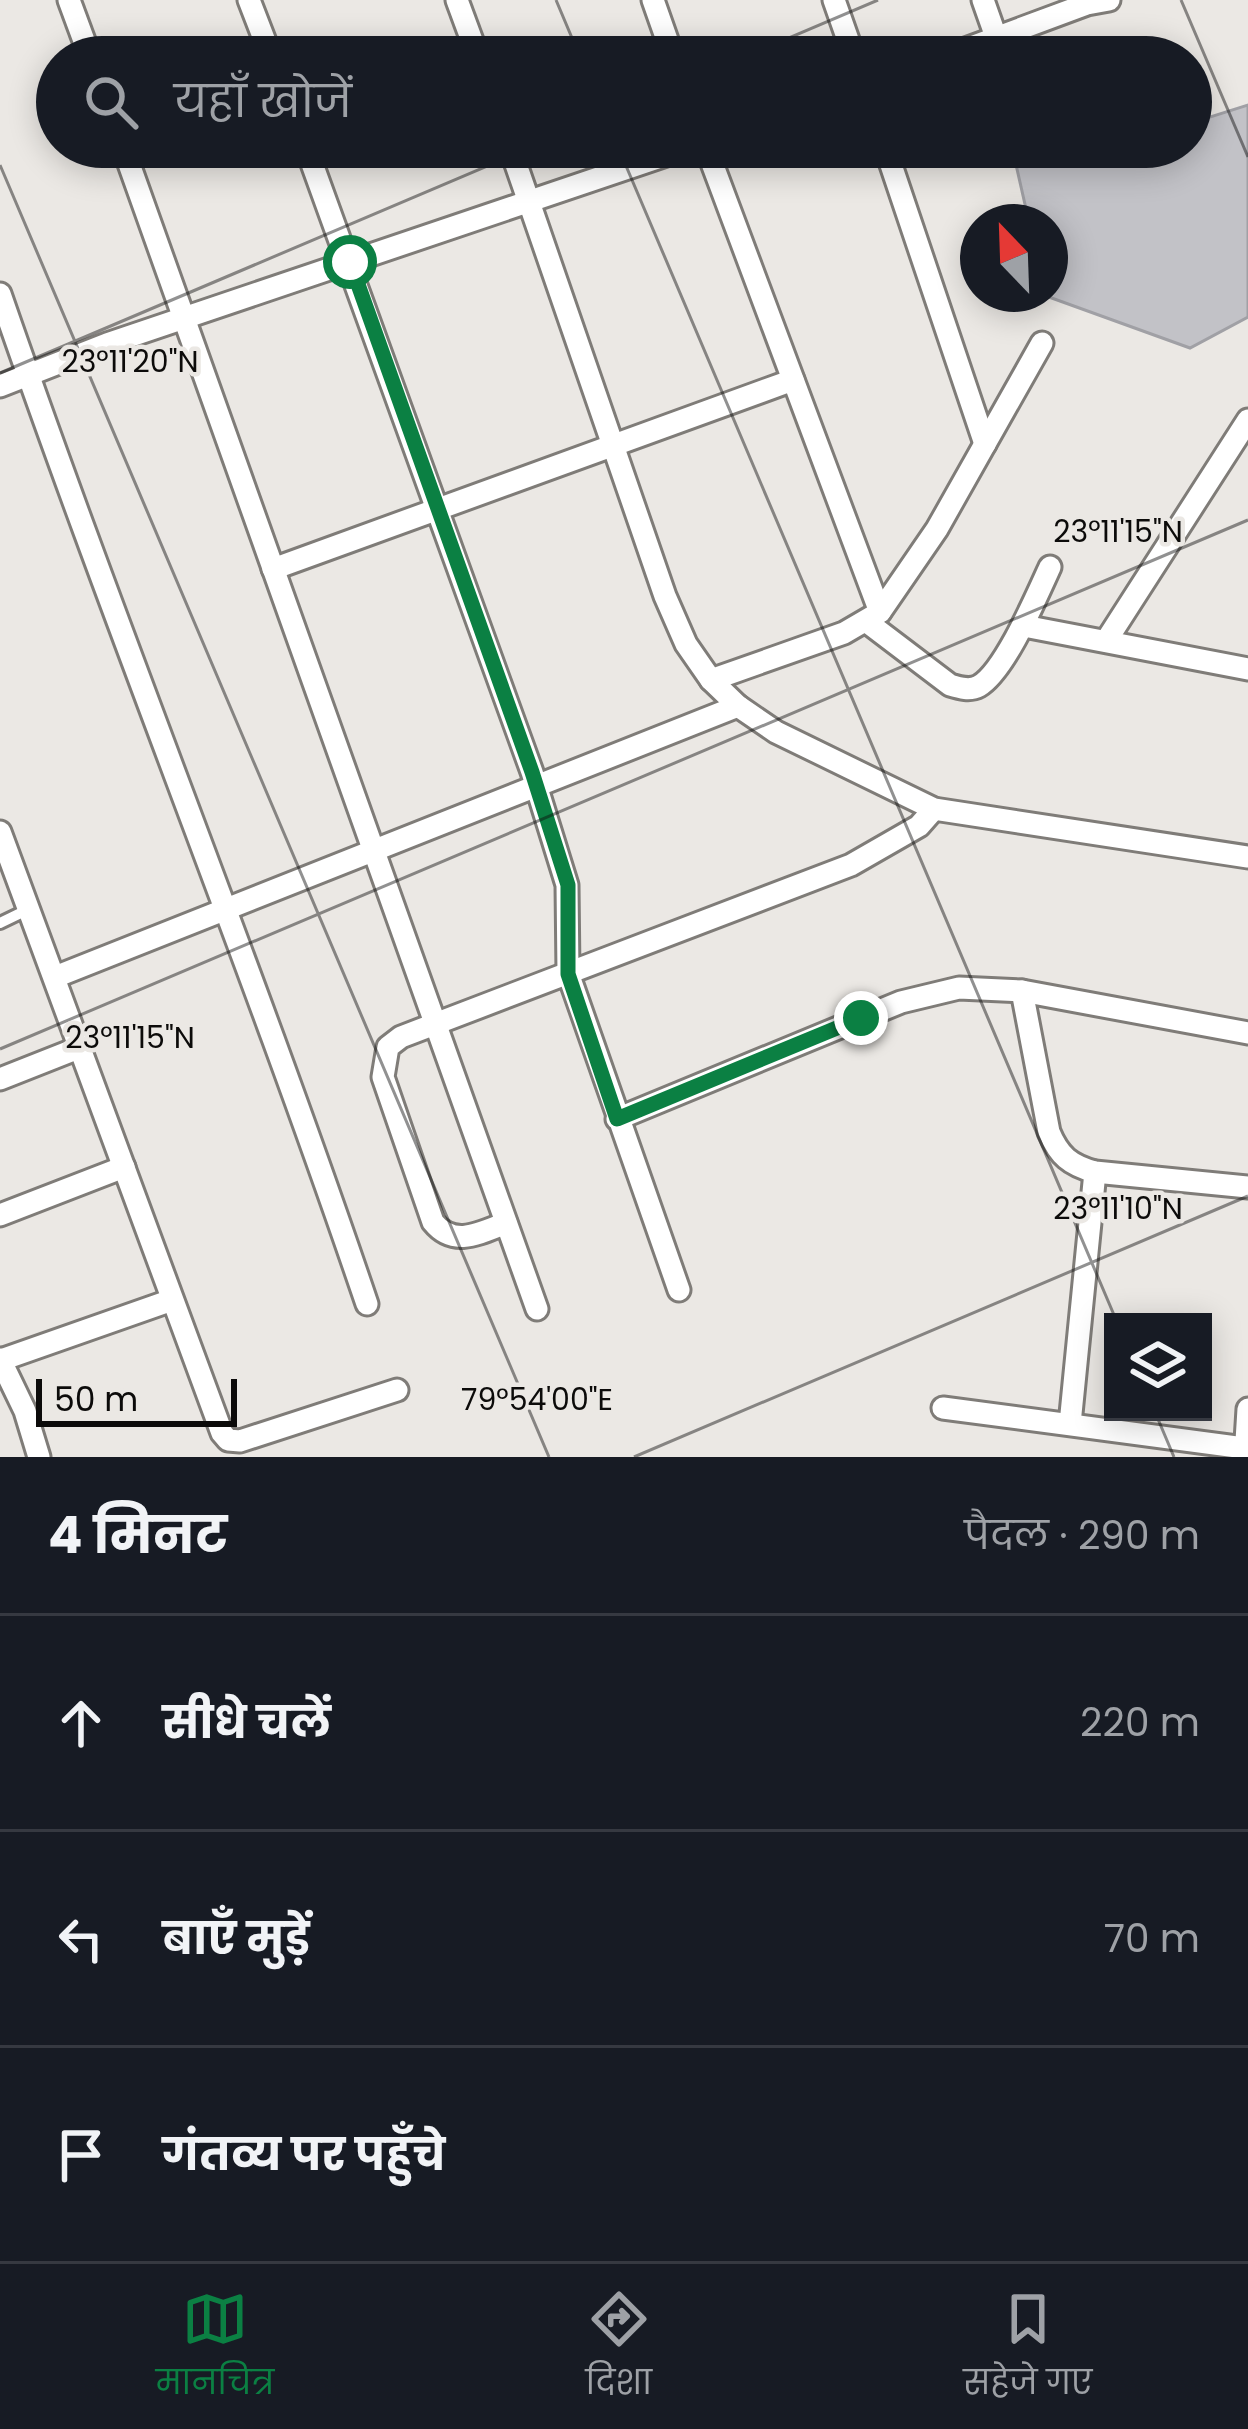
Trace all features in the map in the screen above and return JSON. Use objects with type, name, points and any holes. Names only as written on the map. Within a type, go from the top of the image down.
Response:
[{"type":"street","points":[[69,0],[82,36]]},
{"type":"street","points":[[249,0],[263,36]]},
{"type":"street","points":[[457,0],[470,36]]},
{"type":"street","points":[[652,0],[665,36]]},
{"type":"street","points":[[834,0],[847,36]]},
{"type":"street","points":[[982,0],[996,36]]},
{"type":"street","points":[[999,36],[1109,0]]},
{"type":"street","points":[[131,168],[537,1309]]},
{"type":"street","points":[[314,168],[537,789],[568,885],[568,974],[679,1290]]},
{"type":"street","points":[[518,168],[665,596],[686,644],[711,680],[738,706],[776,732],[934,809],[1248,856]]},
{"type":"street","points":[[0,386],[185,318],[629,168]]},
{"type":"street","points":[[714,168],[874,617],[950,685],[981,686],[1024,626],[1050,567]]},
{"type":"street","points":[[892,168],[986,444]]},
{"type":"street","points":[[0,294],[228,909],[367,1304]]},
{"type":"street","points":[[711,680],[874,617],[937,529],[1042,343]]},
{"type":"street","points":[[273,569],[793,380]]},
{"type":"street","points":[[1106,641],[1248,420]]},
{"type":"street","points":[[1024,626],[1248,669]]},
{"type":"street","points":[[55,977],[738,706]]},
{"type":"street","points":[[506,1223],[455,1238],[443,1234],[433,1222],[382,1077],[388,1047],[401,1037],[851,865],[919,826],[934,809]]},
{"type":"street","points":[[0,832],[215,1418],[228,1440],[255,1437],[397,1390]]},
{"type":"street","points":[[617,1119],[901,1002],[959,988],[1022,991],[1248,1033]]},
{"type":"street","points":[[1022,991],[1048,1132],[1057,1152],[1074,1166],[1095,1172],[1248,1187]]},
{"type":"street","points":[[0,1078],[81,1047]]},
{"type":"street","points":[[0,1215],[124,1167]]},
{"type":"street","points":[[1070,1424],[1095,1172]]},
{"type":"street","points":[[39,1457],[26,1411],[0,1360],[172,1300]]},
{"type":"street","points":[[944,1408],[1244,1453],[1248,1409]]},
{"type":"lane","points":[[0,923],[29,909]]},
{"type":"building","points":[[1248,105],[1248,317],[1190,348],[1068,304],[1068,204],[1025,204],[1017,168],[1212,168],[1212,116]]},
{"type":"route","points":[[350,262],[568,885],[568,974],[617,1119],[861,1018]]}]
